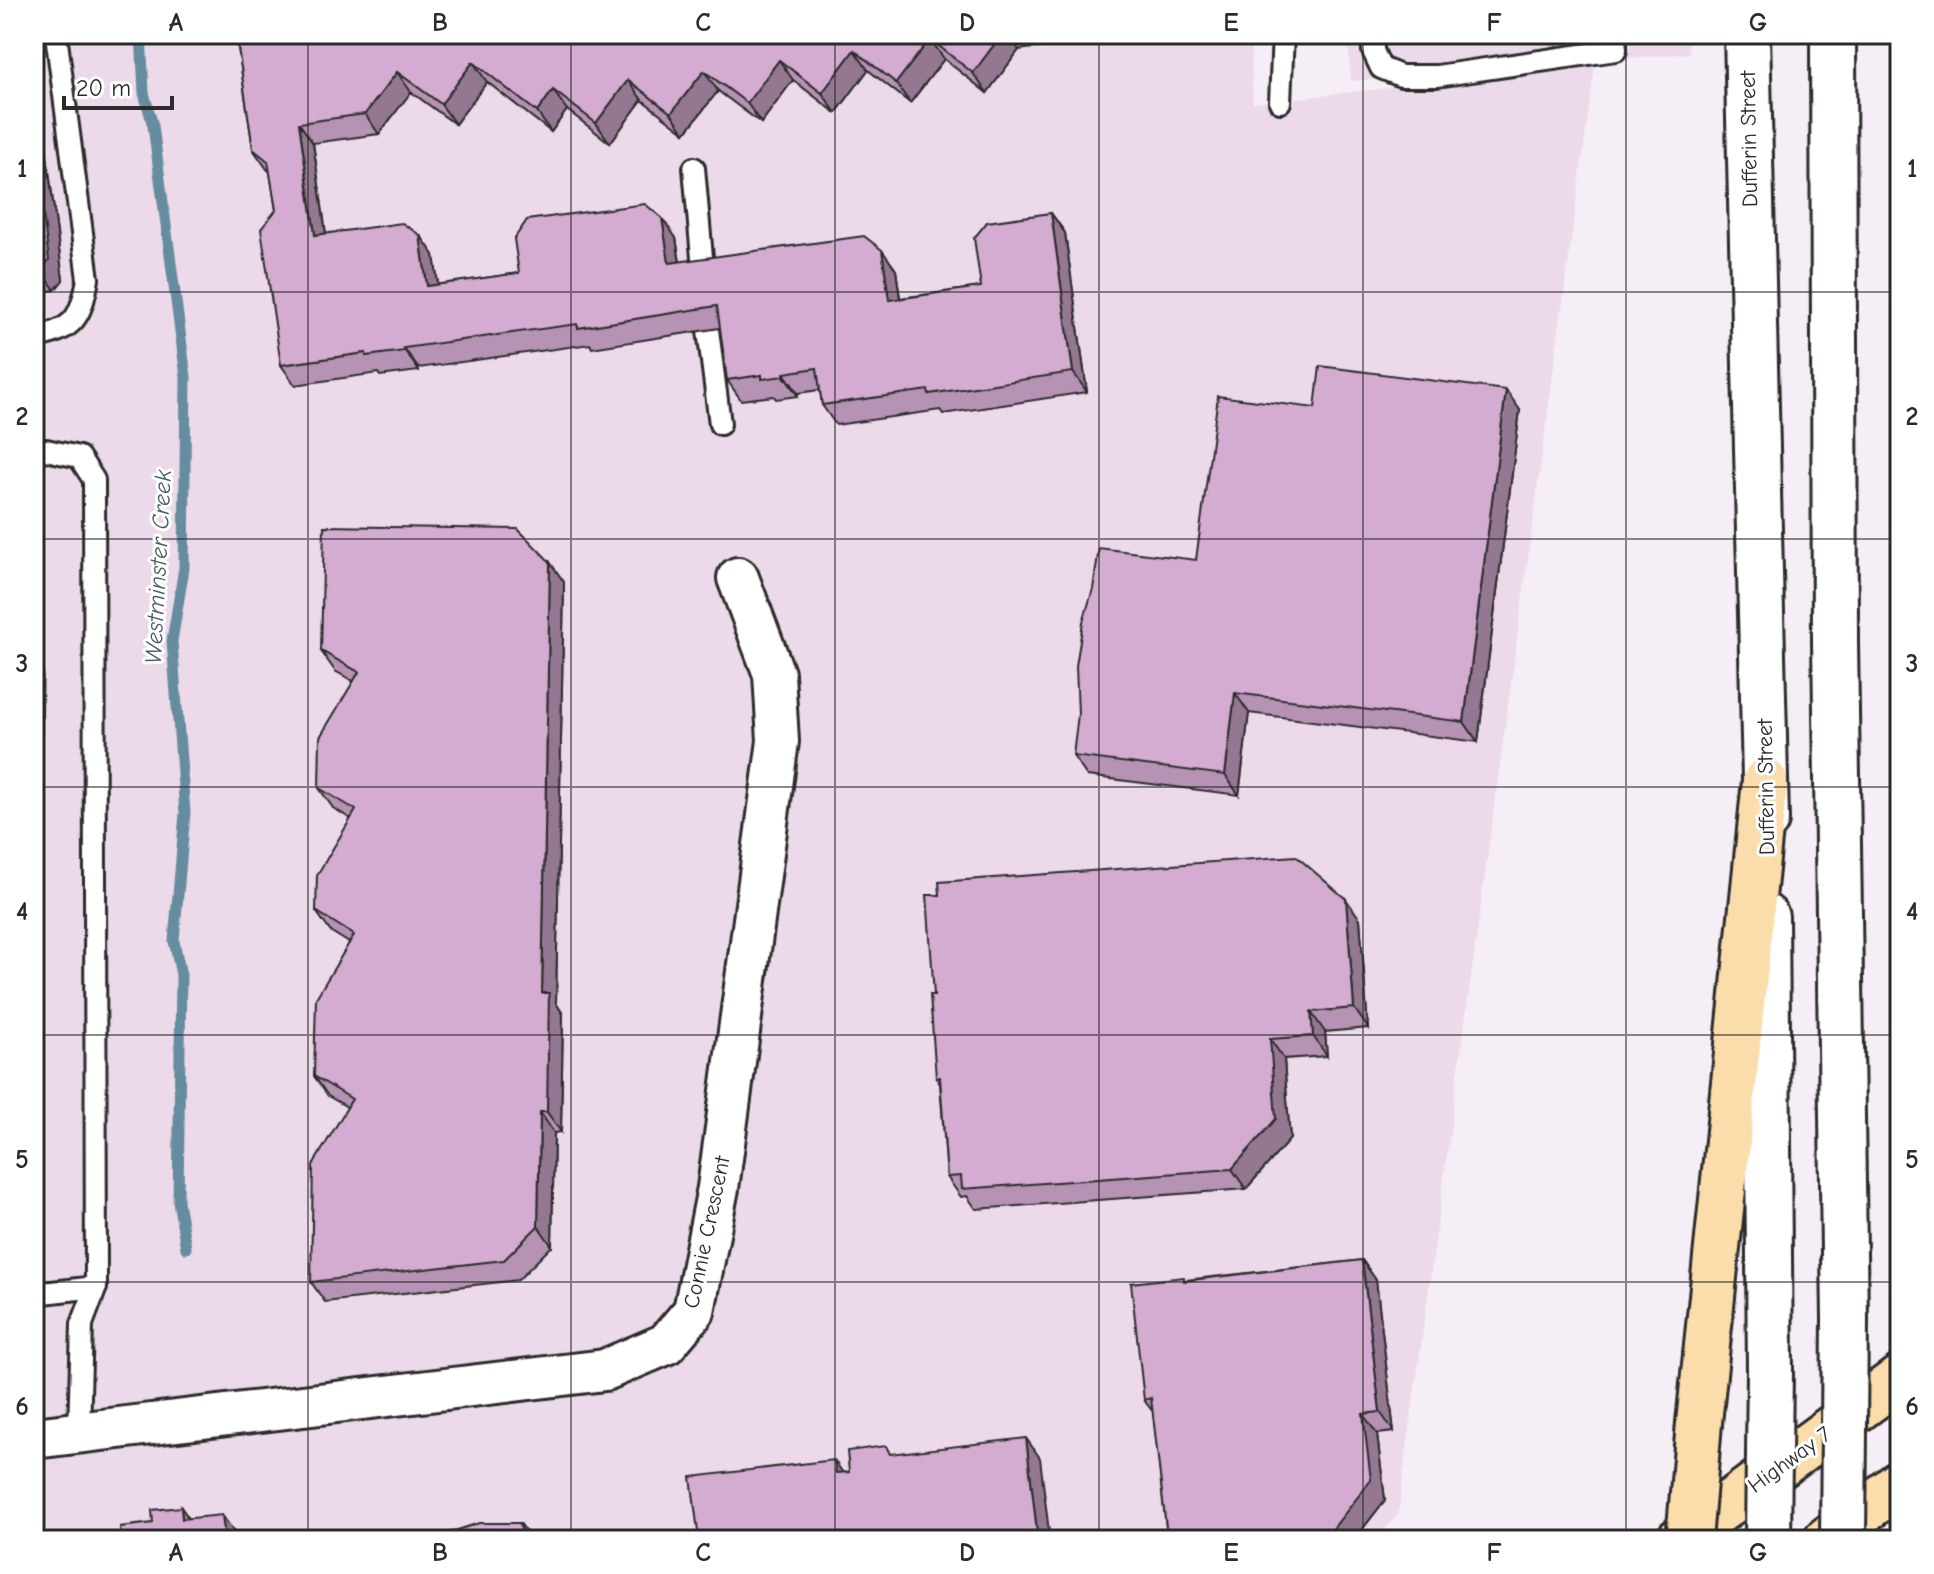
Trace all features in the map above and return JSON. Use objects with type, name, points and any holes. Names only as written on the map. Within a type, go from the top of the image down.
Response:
[{"type":"main road","name":"Dufferin Street","points":[[1747,34],[1765,781],[1770,1370],[1768,1540]]},
{"type":"main road","points":[[1833,34],[1835,626],[1845,1319],[1843,1540]]},
{"type":"main road","points":[[1689,1540],[1765,781]]},
{"type":"main road","name":"Highway 7","points":[[1679,1540],[1900,1378]]},
{"type":"main road","points":[[1826,1540],[1900,1483]]},
{"type":"street","name":"Connie Crescent","points":[[34,1438],[605,1370],[666,1344],[694,1311],[718,1188],[778,741],[774,674],[738,578]]},
{"type":"lane","points":[[34,337],[59,333],[82,309],[88,279],[56,34]]},
{"type":"lane","points":[[1280,102],[1283,34]]},
{"type":"lane","points":[[1373,34],[1373,51],[1381,68],[1401,76],[1437,76],[1616,50],[1615,34]]},
{"type":"lane","points":[[694,168],[704,280]]},
{"type":"lane","points":[[708,330],[720,424]]},
{"type":"lane","points":[[34,451],[46,450],[79,457],[94,480],[96,1287],[82,1324],[79,1432]]},
{"type":"lane","points":[[34,1294],[96,1287]]},
{"type":"shaded area","points":[[34,34],[1250,34],[1253,103],[1595,65],[1398,1515],[1375,1540],[34,1540]]},
{"type":"shaded area","points":[[1347,34],[1688,34],[1689,53],[1351,81]]},
{"type":"building","points":[[236,34],[1002,34],[973,73],[930,39],[896,83],[854,50],[822,93],[779,60],[747,103],[704,71],[671,113],[628,80],[596,123],[553,90],[537,112],[473,62],[441,104],[397,72],[365,114],[299,123],[315,235],[402,223],[420,235],[427,286],[519,273],[514,239],[527,220],[645,204],[662,218],[669,263],[864,236],[882,250],[889,300],[981,287],[974,238],[987,222],[1051,213],[1073,372],[929,394],[928,390],[822,405],[817,368],[762,379],[762,375],[727,380],[717,306],[578,328],[577,324],[404,348],[405,351],[281,365],[261,229],[276,210],[268,161],[253,149]]},
{"type":"building","points":[[34,145],[49,260],[41,270],[34,271]]},
{"type":"building","points":[[1320,366],[1506,390],[1464,722],[1235,693],[1225,775],[1073,756],[1078,714],[1076,666],[1099,548],[1196,560],[1218,396],[1315,408]]},
{"type":"building","points":[[324,526],[518,529],[550,562],[542,993],[549,993],[547,1112],[540,1112],[538,1226],[504,1260],[311,1282],[313,1165],[352,1099],[314,1076],[316,998],[354,935],[316,911],[317,875],[356,810],[319,788],[320,737],[359,672],[321,651]]},
{"type":"building","points":[[1296,856],[1346,899],[1354,1008],[1311,1012],[1313,1036],[1270,1039],[1276,1119],[1232,1169],[962,1189],[961,1176],[947,1177],[930,995],[934,995],[927,895],[940,895],[939,882]]},
{"type":"building","points":[[1362,1260],[1380,1412],[1363,1414],[1371,1480],[1324,1540],[1172,1540],[1167,1536],[1151,1398],[1144,1400],[1131,1283],[1184,1277],[1184,1281]]},
{"type":"building","points":[[1026,1438],[1038,1540],[699,1540],[691,1477],[834,1460],[836,1473],[849,1472],[847,1451],[886,1446],[890,1454]]},
{"type":"building","points":[[181,1507],[182,1519],[222,1515],[225,1540],[121,1540],[120,1527],[153,1523],[152,1510]]},
{"type":"building","points":[[479,1523],[520,1523],[522,1540],[448,1540],[448,1533]]},
{"type":"waterway","name":"Westminster Creek","points":[[141,34],[144,93],[153,126],[186,377],[184,568],[172,641],[185,813],[174,941],[181,975],[178,1201],[186,1248]]}]
